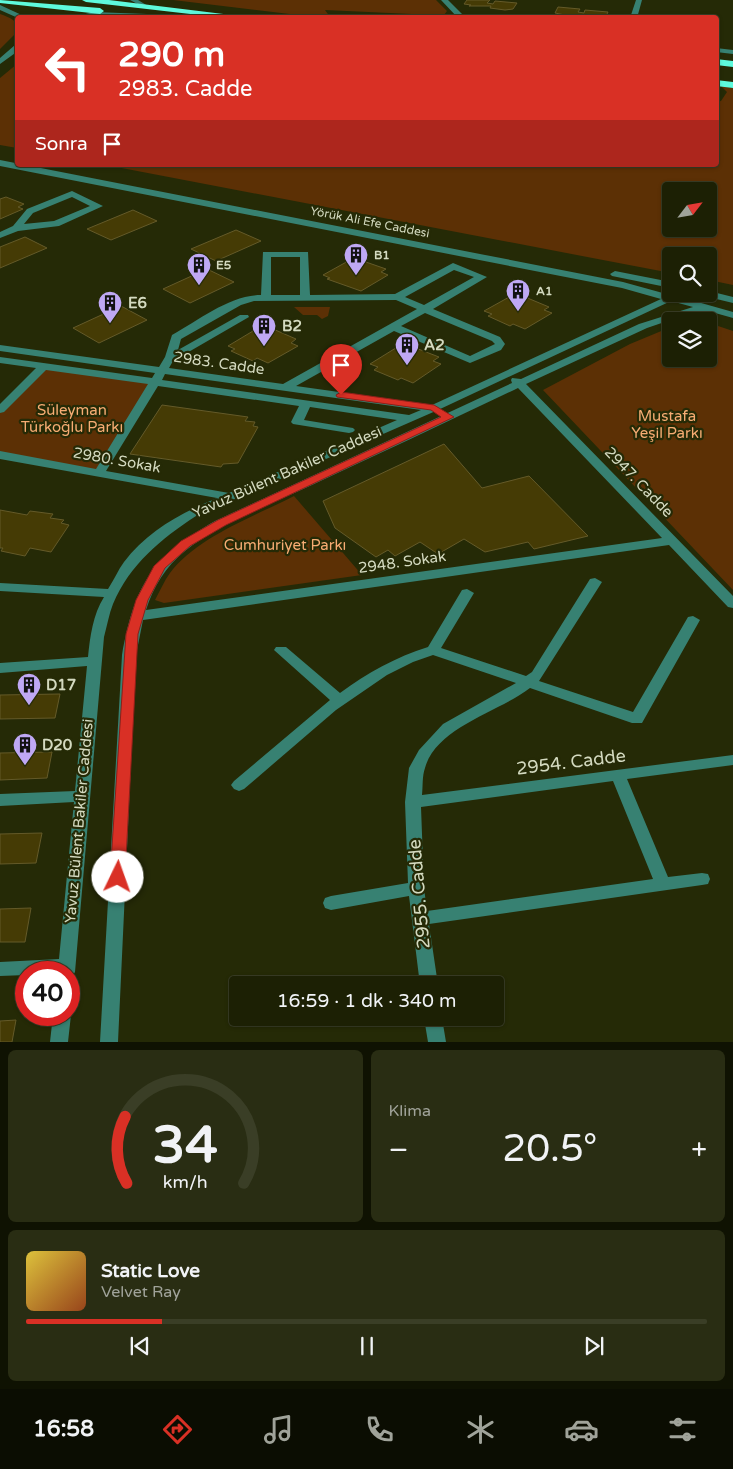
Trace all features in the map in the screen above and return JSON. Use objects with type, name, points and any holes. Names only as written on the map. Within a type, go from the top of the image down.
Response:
[{"type":"highway","points":[[0,0],[138,15]]},
{"type":"highway","points":[[86,0],[226,15]]},
{"type":"highway","points":[[719,62],[733,64]]},
{"type":"highway","points":[[719,68],[733,70]]},
{"type":"highway","points":[[719,76],[733,78]]},
{"type":"highway","points":[[719,83],[733,85]]},
{"type":"street","points":[[133,0],[145,6]]},
{"type":"street","points":[[444,0],[460,15]]},
{"type":"street","points":[[634,15],[639,0]]},
{"type":"street","points":[[0,7],[17,15]]},
{"type":"street","points":[[88,15],[120,15]]},
{"type":"street","points":[[0,62],[15,50]]},
{"type":"street","points":[[719,50],[733,52]]},
{"type":"street","points":[[0,154],[15,156]]},
{"type":"street","name":"Yörük Ali Efe Caddesi","points":[[0,163],[15,166]]},
{"type":"street","name":"Yörük Ali Efe Caddesi","points":[[21,167],[662,290]]},
{"type":"street","name":"Yörük Ali Efe Caddesi","points":[[67,167],[662,290]]},
{"type":"street","points":[[0,235],[16,228],[56,224],[98,206],[72,194],[30,211],[16,228]]},
{"type":"street","points":[[266,297],[266,254],[305,254],[305,297]]},
{"type":"street","points":[[285,387],[482,277],[453,266],[397,297]]},
{"type":"street","points":[[717,296],[733,300]]},
{"type":"street","points":[[100,473],[170,358],[176,337],[248,299],[266,297],[397,297],[496,339],[499,342],[499,346],[478,359],[470,360],[394,327]]},
{"type":"street","name":"Yavuz Bülent Bakiler Caddesi","points":[[67,961],[81,796],[99,626],[112,593],[130,563],[160,534],[192,513],[434,408],[508,374],[662,298]]},
{"type":"street","name":"Yörük Ali Efe Caddesi","points":[[698,302],[733,315]]},
{"type":"street","name":"Yavuz Bülent Bakiler Caddesi","points":[[108,1042],[129,655],[137,616],[146,591],[160,566],[186,544],[246,510],[664,318],[692,309],[712,308]]},
{"type":"street","points":[[170,358],[244,317],[226,309]]},
{"type":"street","name":"2983. Cadde","points":[[0,348],[434,408]]},
{"type":"street","name":"2983. Cadde","points":[[0,360],[410,418]]},
{"type":"street","points":[[0,410],[44,366]]},
{"type":"street","name":"2947. Cadde","points":[[508,374],[522,383],[733,604]]},
{"type":"street","points":[[306,403],[297,422],[349,430]]},
{"type":"street","points":[[434,408],[449,417]]},
{"type":"street","points":[[410,418],[425,428]]},
{"type":"street","name":"2980. Sokak","points":[[0,455],[228,496]]},
{"type":"street","name":"2948. Sokak","points":[[137,616],[672,541]]},
{"type":"street","points":[[529,683],[537,675],[595,582]]},
{"type":"street","points":[[0,587],[112,593]]},
{"type":"street","points":[[433,650],[467,593]]},
{"type":"street","points":[[239,785],[340,701],[395,663],[433,650],[637,719],[693,620]]},
{"type":"street","points":[[281,650],[340,701]]},
{"type":"street","points":[[0,668],[94,662]]},
{"type":"street","name":"2955. Cadde","points":[[428,976],[416,888],[413,802],[417,768],[426,750],[436,738],[458,721],[529,683]]},
{"type":"street","name":"2954. Cadde","points":[[413,802],[733,760]]},
{"type":"street","points":[[618,775],[663,885]]},
{"type":"street","points":[[0,800],[81,796]]},
{"type":"street","points":[[420,919],[702,879]]},
{"type":"street","points":[[331,903],[416,888]]},
{"type":"street","points":[[0,970],[15,970]]},
{"type":"street","points":[[60,1042],[61,1026]]},
{"type":"street","points":[[434,1026],[437,1042]]},
{"type":"green space","points":[[173,0],[436,0],[447,11],[444,15],[433,15],[325,10],[329,15],[298,15]]},
{"type":"green space","points":[[0,14],[15,22],[15,34],[0,49]]},
{"type":"green space","points":[[15,66],[15,148],[0,145],[0,78]]},
{"type":"green space","points":[[721,86],[733,88],[733,285],[717,282],[717,247],[662,247],[662,271],[116,167],[719,167],[719,101],[727,92]]},
{"type":"green space","points":[[294,307],[330,307],[328,316],[322,319],[317,315],[303,315]]},
{"type":"green space","name":"Mustafa Yeşil Parkı","points":[[717,326],[733,331],[733,590],[543,390],[630,344],[662,331],[662,367],[717,367]]},
{"type":"green space","name":"Süleyman Türkoğlu Parkı","points":[[44,366],[154,382],[99,473],[0,455],[0,410]]},
{"type":"green space","name":"Cumhuriyet Parkı","points":[[294,496],[362,575],[164,603],[155,600],[170,573],[181,560],[195,549],[211,538]]},
{"type":"building","points":[[467,0],[490,0],[487,3],[493,4],[495,1],[517,3],[513,9],[505,10],[490,8],[491,6],[469,6],[471,5],[464,4]]},
{"type":"building","points":[[558,7],[580,9],[578,12],[584,13],[585,10],[608,12],[606,15],[565,15],[555,13]]},
{"type":"building","points":[[6,197],[24,204],[18,207],[23,209],[0,219],[0,199]]},
{"type":"building","points":[[133,210],[157,221],[111,240],[87,229]]},
{"type":"building","points":[[236,230],[261,241],[216,261],[191,249]]},
{"type":"building","points":[[25,237],[47,248],[0,268],[0,247]]},
{"type":"building","name":"B1","points":[[350,260],[358,263],[363,261],[386,269],[381,272],[388,275],[361,291],[327,279],[330,278],[323,275]]},
{"type":"building","name":"E5","points":[[207,269],[234,282],[190,303],[163,289]]},
{"type":"building","name":"A1","points":[[511,296],[520,300],[525,297],[549,307],[544,310],[552,313],[525,329],[513,324],[510,326],[488,316],[492,314],[484,311]]},
{"type":"building","name":"E6","points":[[121,306],[147,320],[99,343],[73,328]]},
{"type":"building","name":"B2","points":[[258,328],[267,332],[273,329],[296,339],[291,343],[298,346],[268,363],[257,358],[253,361],[231,351],[235,349],[228,346]]},
{"type":"building","name":"A2","points":[[399,346],[408,350],[413,347],[439,357],[433,361],[441,364],[413,383],[401,378],[398,380],[374,370],[378,367],[370,364]]},
{"type":"building","points":[[162,405],[248,417],[245,421],[255,422],[253,426],[258,427],[238,463],[223,464],[221,467],[130,454]]},
{"type":"building","points":[[444,444],[482,488],[529,476],[588,536],[534,549],[528,542],[485,552],[464,539],[438,554],[420,542],[395,556],[388,550],[376,557],[335,528],[323,501]]},
{"type":"building","points":[[0,510],[27,515],[30,511],[53,514],[50,518],[64,520],[61,523],[69,525],[51,552],[30,548],[25,556],[1,551],[3,548],[0,548]]},
{"type":"building","name":"D17","points":[[60,694],[55,718],[0,719],[0,695]]},
{"type":"building","name":"D20","points":[[52,752],[47,778],[0,780],[0,753]]},
{"type":"building","points":[[42,833],[36,863],[0,864],[0,834]]},
{"type":"building","points":[[31,908],[25,942],[0,942],[0,909]]},
{"type":"building","points":[[15,1020],[12,1042],[0,1042],[0,1021]]},
{"type":"place","name":"B1","points":[[356,276]]},
{"type":"place","name":"E5","points":[[199,286]]},
{"type":"place","name":"A1","points":[[518,312]]},
{"type":"place","name":"E6","points":[[110,324]]},
{"type":"place","name":"B2","points":[[264,347]]},
{"type":"place","name":"A2","points":[[407,366]]},
{"type":"place","name":"D17","points":[[29,706]]},
{"type":"place","name":"D20","points":[[25,766]]},
{"type":"route","points":[[118,877],[129,655],[134,625],[142,600],[160,566],[194,538],[246,510],[449,417],[434,408],[341,395]]}]
